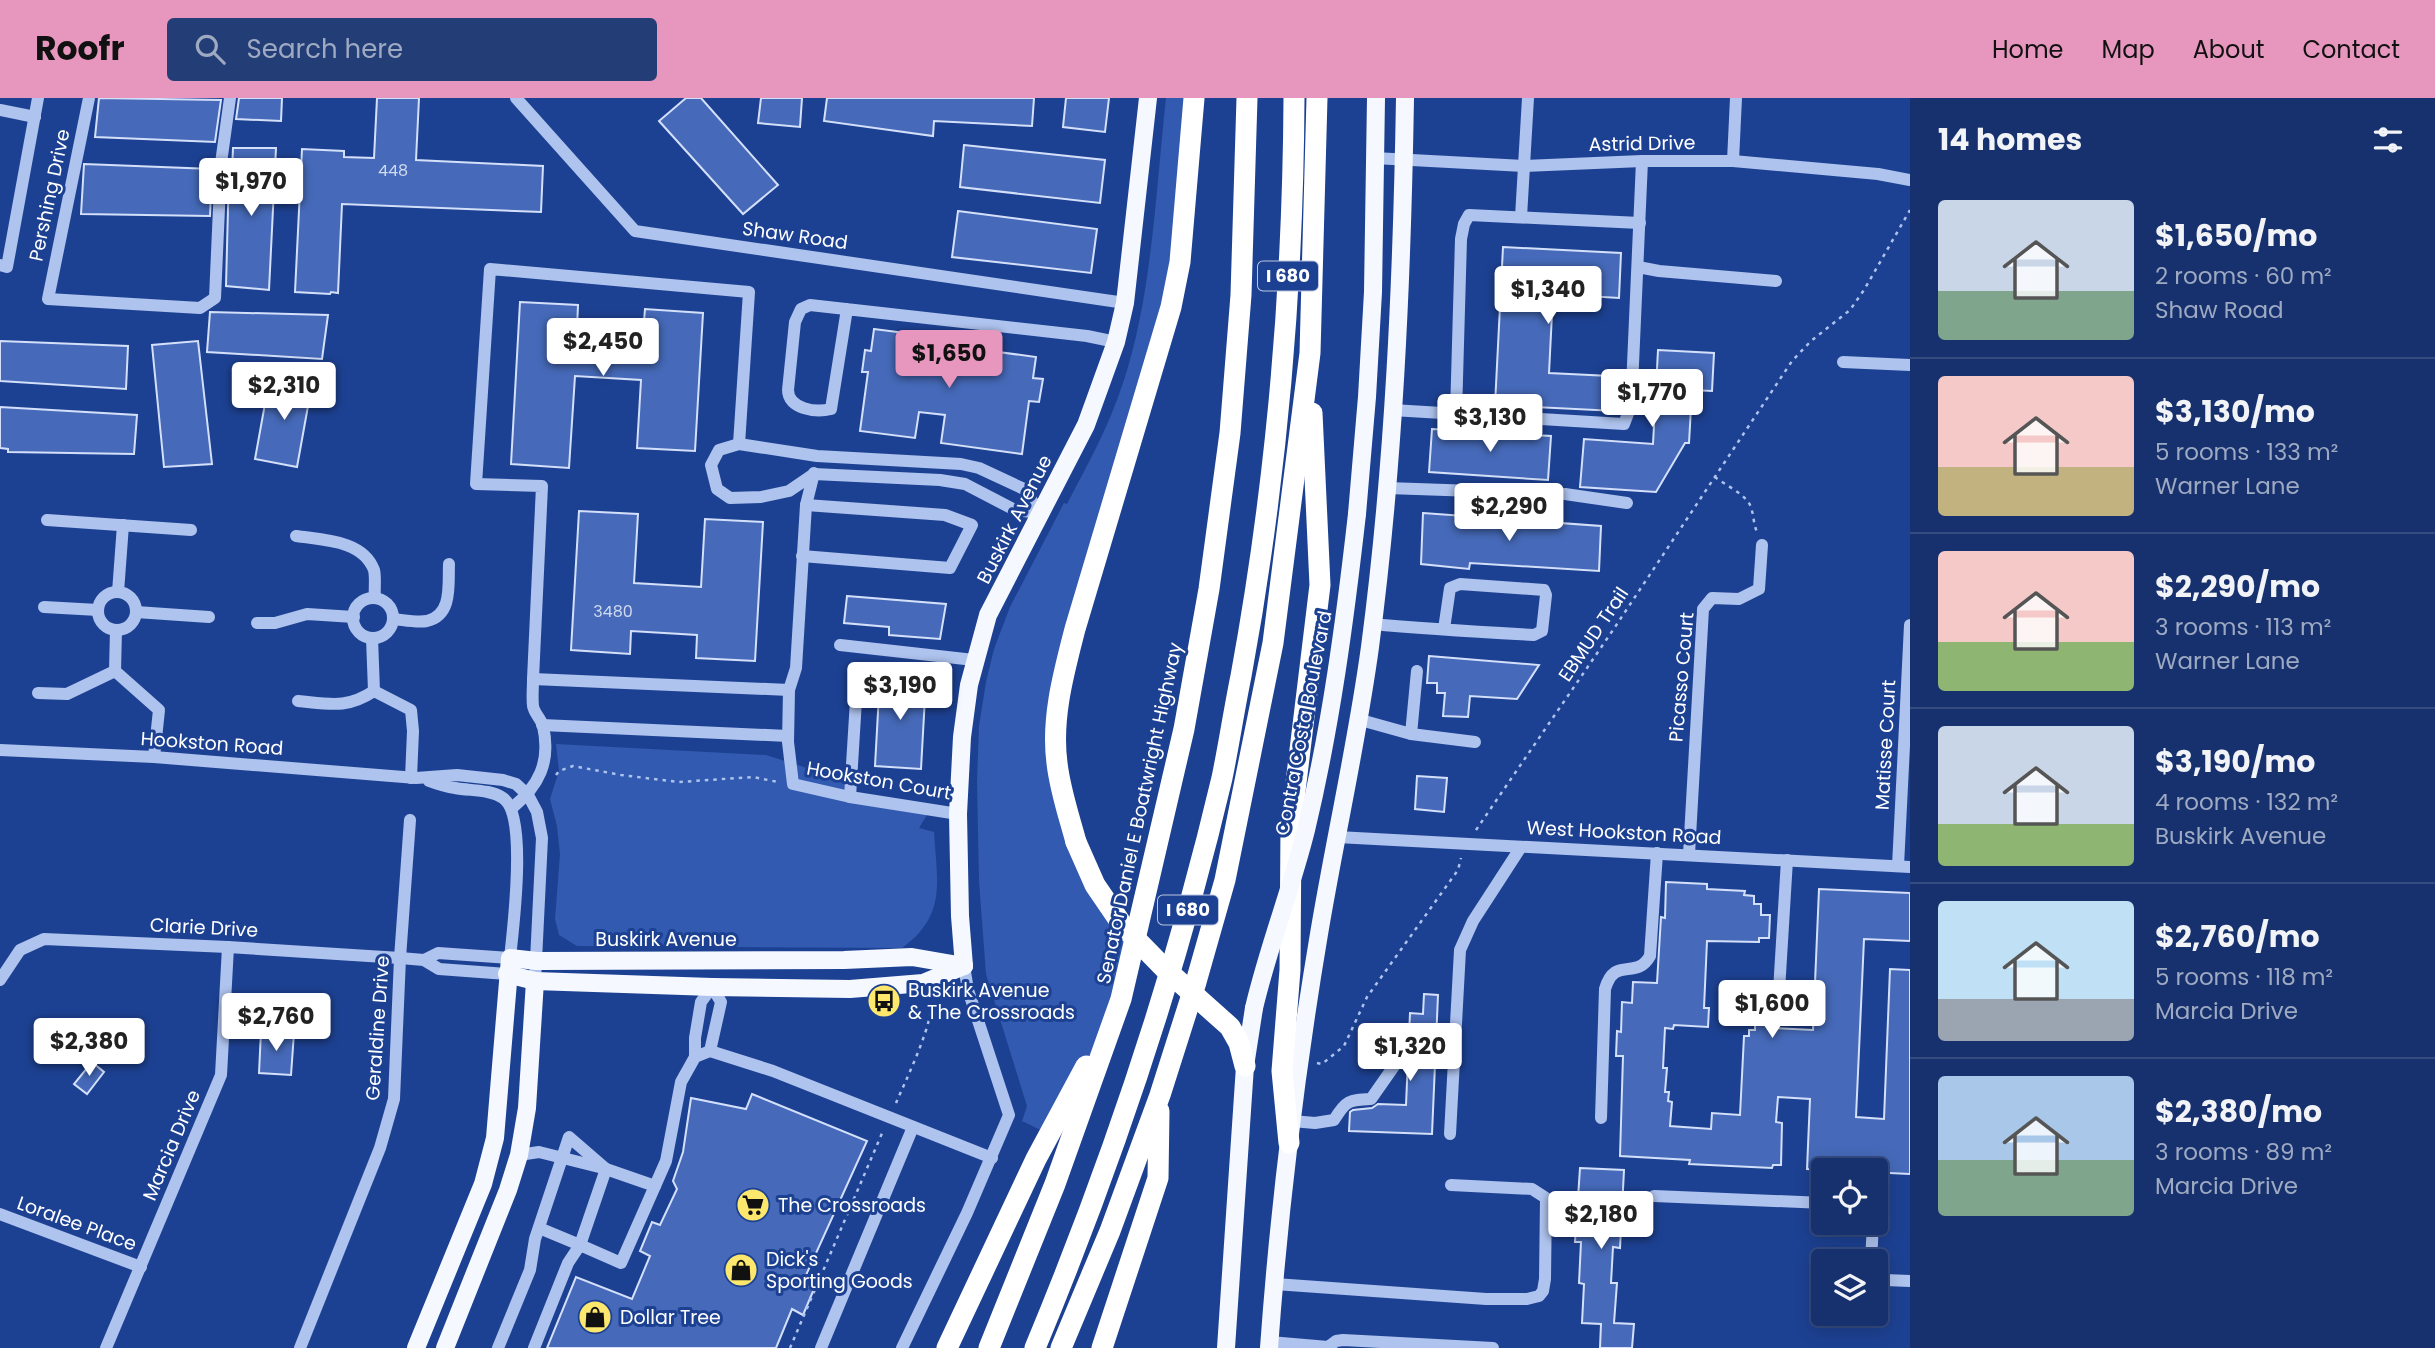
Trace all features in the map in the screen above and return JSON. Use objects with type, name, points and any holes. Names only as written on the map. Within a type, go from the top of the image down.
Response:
[{"type":"highway","points":[[1194,98],[1180,262],[1171,307],[1075,629],[1060,689],[1056,720],[1056,760],[1062,794],[1076,842],[1095,885],[1123,926],[1164,968],[1230,1027],[1239,1043],[1245,1066]]},
{"type":"highway","name":"Senator Daniel E Boatwright Highway","points":[[989,1348],[1055,1184],[1121,999],[1184,729],[1209,589],[1230,433],[1241,295],[1247,98]]},
{"type":"highway","name":"I 680","points":[[1035,1348],[1078,1244],[1137,1081],[1190,904],[1222,776],[1254,601],[1275,454],[1287,288],[1294,98]]},
{"type":"highway","name":"I 680","points":[[1061,1348],[1110,1231],[1160,1095],[1225,880],[1270,656],[1310,353],[1317,98]]},
{"type":"highway","points":[[1289,1143],[1282,1071],[1290,970],[1292,824],[1320,585],[1310,353]]},
{"type":"highway","points":[[947,1348],[1036,1159],[1121,999]]},
{"type":"highway","points":[[1102,1348],[1158,1178],[1160,1095]]},
{"type":"main road","name":"Buskirk Avenue","points":[[508,966],[537,961],[844,960],[912,957],[964,966],[958,814],[962,737],[974,660],[988,615],[1086,425],[1116,342],[1125,303],[1148,98]]},
{"type":"main road","name":"Contra Costa Boulevard","points":[[1226,1348],[1245,1066],[1254,1008],[1264,964],[1305,833],[1319,775],[1336,680],[1357,514],[1372,305],[1376,98]]},
{"type":"main road","points":[[1270,1345],[1280,1217],[1300,1060],[1373,624],[1392,410],[1405,98]]},
{"type":"main road","points":[[416,1348],[483,1184],[495,1138],[508,966],[535,981],[850,989],[923,983],[964,966]]},
{"type":"main road","points":[[444,1348],[508,1190],[519,1154],[527,1108],[535,981]]},
{"type":"street","points":[[0,265],[7,267],[38,98]]},
{"type":"street","name":"Pershing Drive","points":[[89,98],[48,299],[200,308],[215,298],[221,163],[230,98]]},
{"type":"street","name":"Shaw Road","points":[[516,98],[635,231],[1125,303]]},
{"type":"street","points":[[1521,217],[1528,98]]},
{"type":"street","points":[[1733,161],[1736,98]]},
{"type":"street","points":[[0,110],[34,117]]},
{"type":"street","name":"Astrid Drive","points":[[1374,158],[1524,166],[1642,161],[1733,161],[1878,174],[1910,180]]},
{"type":"street","points":[[1392,410],[1624,424],[1629,411],[1632,387],[1642,161]]},
{"type":"street","points":[[1456,414],[1461,239],[1469,215],[1640,223]]},
{"type":"street","points":[[1638,267],[1776,281]]},
{"type":"street","points":[[508,966],[517,861],[517,837],[512,808],[528,795],[537,783],[544,755],[542,725],[533,709],[542,486],[476,484],[490,269],[749,292],[739,444]]},
{"type":"street","points":[[847,309],[831,409],[807,409],[793,403],[788,397],[788,390],[797,314],[810,305],[847,309],[1087,336],[1116,342]]},
{"type":"street","points":[[1843,362],[1910,365]]},
{"type":"street","points":[[739,444],[817,456],[961,464],[979,468],[1024,489],[1040,513],[1015,510],[965,484],[940,480],[814,474],[789,491],[761,497],[730,498],[717,489],[711,465],[719,450],[739,444]]},
{"type":"street","points":[[791,784],[789,690],[796,667],[806,505],[817,456]]},
{"type":"street","points":[[1387,488],[1565,494],[1627,503]]},
{"type":"street","points":[[803,556],[950,568],[972,525],[945,515],[806,505]]},
{"type":"street","points":[[47,520],[191,530]]},
{"type":"street","points":[[118,592],[123,525]]},
{"type":"street","points":[[296,536],[339,542],[362,552],[374,571],[375,598]]},
{"type":"street","name":"Picasso Court","points":[[1689,854],[1703,609],[1712,598],[1739,599],[1759,589],[1762,545]]},
{"type":"street","points":[[393,619],[427,621],[439,615],[448,603],[449,564]]},
{"type":"street","points":[[1373,624],[1444,629],[1534,635],[1542,631],[1546,595],[1544,590],[1460,584],[1450,588],[1444,629]]},
{"type":"street","points":[[118,592],[131,598],[136,612],[130,625],[116,630],[103,624],[98,610],[104,597],[118,592]]},
{"type":"street","points":[[375,598],[388,605],[393,619],[387,633],[372,638],[359,631],[354,617],[360,603],[375,598]]},
{"type":"street","points":[[44,607],[98,610]]},
{"type":"street","points":[[136,612],[209,617]]},
{"type":"street","points":[[257,624],[275,623],[307,614],[354,617]]},
{"type":"street","name":"Matisse Court","points":[[1904,867],[1910,625]]},
{"type":"street","points":[[116,630],[115,671],[159,710],[155,757]]},
{"type":"street","points":[[372,638],[374,691]]},
{"type":"street","points":[[840,645],[974,660]]},
{"type":"street","points":[[38,693],[67,694],[115,671]]},
{"type":"street","points":[[1411,734],[1417,671]]},
{"type":"street","points":[[533,679],[789,690]]},
{"type":"street","points":[[850,797],[857,684]]},
{"type":"street","points":[[298,701],[335,704],[357,702],[374,691]]},
{"type":"street","points":[[374,691],[411,710],[416,778]]},
{"type":"street","points":[[1357,719],[1411,734],[1475,742]]},
{"type":"street","points":[[542,725],[788,736]]},
{"type":"street","name":"Hookston Road","points":[[0,750],[155,757],[416,778],[457,775],[516,784],[528,795]]},
{"type":"street","name":"Hookston Road","points":[[416,778],[452,788],[491,793],[504,799],[512,808]]},
{"type":"street","name":"Hookston Court","points":[[791,784],[850,797],[958,814]]},
{"type":"street","points":[[528,795],[537,812],[542,838],[535,981]]},
{"type":"street","name":"Geraldine Drive","points":[[300,1348],[380,1148],[394,1099],[410,820]]},
{"type":"street","name":"West Hookston Road","points":[[1337,837],[1904,867]]},
{"type":"street","points":[[1450,1134],[1460,950],[1473,921],[1521,847]]},
{"type":"street","points":[[1601,1118],[1605,989],[1613,972],[1636,968],[1646,963],[1650,956],[1657,853]]},
{"type":"street","points":[[1778,1007],[1787,860]]},
{"type":"street","name":"Clarie Drive","points":[[0,980],[20,950],[44,939],[400,958],[424,960],[439,969],[508,966]]},
{"type":"street","name":"Marcia Drive","points":[[106,1348],[221,1075],[228,947]]},
{"type":"street","points":[[902,1348],[992,1158],[1009,1115],[968,990],[964,966]]},
{"type":"street","points":[[539,1228],[621,1262],[666,1161],[681,1082],[695,1057],[701,1002],[712,987],[721,1002],[710,1051]]},
{"type":"street","points":[[695,1057],[710,1051],[773,1071],[992,1158]]},
{"type":"street","points":[[1292,1121],[1315,1123],[1334,1120],[1350,1100],[1371,1099],[1399,1059]]},
{"type":"street","points":[[821,1348],[913,1127]]},
{"type":"street","points":[[498,1348],[530,1270],[539,1228],[569,1138],[606,1168]]},
{"type":"street","points":[[519,1154],[539,1152],[562,1156],[655,1186]]},
{"type":"street","points":[[534,1348],[568,1263],[580,1245],[606,1168]]},
{"type":"street","points":[[1275,1284],[1486,1299],[1527,1299],[1539,1296],[1543,1291],[1545,1279],[1546,1198],[1532,1189],[1451,1185]]},
{"type":"street","points":[[1654,1196],[1811,1202]]},
{"type":"street","name":"Loralee Place","points":[[0,1214],[141,1267]]},
{"type":"street","points":[[1888,1280],[1910,1281]]},
{"type":"street","points":[[1270,1345],[1328,1347],[1343,1340],[1493,1348]]},
{"type":"path","name":"EBMUD Trail","points":[[1300,1060],[1322,1064],[1344,1046],[1367,998],[1458,870],[1466,845],[1792,361],[1811,341],[1850,310],[1910,210]]},
{"type":"path","points":[[1715,477],[1746,499],[1750,505],[1751,520],[1762,545]]},
{"type":"path","points":[[537,783],[545,788],[559,771],[573,766],[679,782],[753,777],[791,784]]},
{"type":"path","points":[[790,1348],[890,1117],[930,1017],[933,1004],[923,983]]},
{"type":"shaded area","points":[[1166,98],[1194,98],[1180,262],[1056,720],[1076,842],[1136,938],[1121,999],[1049,1134],[1022,1121],[1027,1106],[986,974],[979,881],[979,726],[994,649],[1010,607],[1090,459],[1111,414],[1133,350],[1147,279]]},
{"type":"shaded area","points":[[556,744],[766,755],[851,782],[850,797],[930,810],[919,828],[934,832],[937,882],[933,910],[916,936],[902,948],[577,946],[559,935],[555,919],[560,854],[550,799],[559,771]]},
{"type":"building","points":[[99,98],[221,100],[215,142],[95,137]]},
{"type":"building","points":[[239,98],[282,98],[281,121],[236,119]]},
{"type":"building","points":[[377,98],[419,98],[416,160],[543,166],[541,212],[342,204],[338,293],[295,292],[302,149],[344,151],[344,157],[374,158]]},
{"type":"building","points":[[686,98],[701,98],[778,185],[743,214],[659,121]]},
{"type":"building","points":[[761,98],[802,98],[800,127],[758,123]]},
{"type":"building","points":[[827,98],[1034,98],[1032,126],[934,121],[933,136],[824,121]]},
{"type":"building","points":[[1066,98],[1109,98],[1105,132],[1063,127]]},
{"type":"building","points":[[964,145],[1105,160],[1100,203],[960,187]]},
{"type":"building","points":[[233,148],[276,148],[269,290],[226,286],[229,170],[232,170]]},
{"type":"building","points":[[84,164],[212,169],[210,216],[81,214]]},
{"type":"building","points":[[958,211],[1097,229],[1091,273],[952,257]]},
{"type":"building","points":[[1503,247],[1621,253],[1619,298],[1553,294],[1549,373],[1610,376],[1609,393],[1616,394],[1616,411],[1495,405]]},
{"type":"building","points":[[520,302],[578,305],[577,329],[643,333],[645,309],[703,313],[695,451],[637,448],[641,380],[575,376],[569,468],[511,464]]},
{"type":"building","points":[[210,312],[328,315],[322,359],[207,352]]},
{"type":"building","points":[[874,329],[928,336],[929,333],[956,336],[955,338],[984,342],[983,350],[1036,357],[1033,378],[1043,379],[1039,402],[1029,401],[1022,454],[941,443],[945,415],[919,412],[915,438],[860,431],[868,372],[862,372],[865,350],[871,351]]},
{"type":"building","points":[[0,341],[128,346],[126,389],[0,381]]},
{"type":"building","points":[[198,341],[212,464],[164,467],[152,345]]},
{"type":"building","points":[[1658,350],[1714,353],[1712,391],[1692,390],[1689,443],[1685,443],[1656,492],[1580,487],[1584,439],[1653,444]]},
{"type":"building","points":[[270,376],[312,384],[297,467],[255,459]]},
{"type":"building","points":[[0,407],[137,415],[134,454],[8,452],[8,449],[0,448]]},
{"type":"building","points":[[1432,429],[1551,436],[1548,480],[1429,472]]},
{"type":"building","points":[[579,511],[638,514],[634,583],[701,587],[705,519],[763,522],[755,661],[696,658],[697,635],[631,631],[630,654],[571,650]]},
{"type":"building","points":[[1423,513],[1601,526],[1599,571],[1470,563],[1469,569],[1421,564]]},
{"type":"building","points":[[847,596],[946,604],[940,639],[889,635],[889,627],[844,623]]},
{"type":"building","points":[[1429,656],[1539,665],[1517,699],[1470,696],[1468,717],[1443,716],[1445,693],[1437,693],[1437,683],[1427,683]]},
{"type":"building","points":[[880,676],[926,679],[921,769],[875,766]]},
{"type":"building","points":[[1417,776],[1447,778],[1444,812],[1415,809]]},
{"type":"building","points":[[1666,882],[1707,884],[1707,889],[1745,891],[1744,895],[1754,896],[1754,904],[1761,904],[1761,915],[1770,915],[1769,938],[1759,938],[1759,942],[1707,941],[1704,1008],[1709,1008],[1708,1027],[1674,1025],[1673,1029],[1665,1028],[1663,1068],[1667,1068],[1665,1092],[1669,1092],[1668,1101],[1672,1102],[1670,1126],[1711,1129],[1712,1113],[1740,1115],[1744,1036],[1749,1036],[1749,1030],[1755,1030],[1755,1024],[1772,1025],[1772,1028],[1813,1030],[1819,889],[1910,893],[1910,941],[1864,939],[1856,1117],[1884,1119],[1890,969],[1910,970],[1910,1174],[1888,1173],[1888,1158],[1811,1158],[1811,1169],[1807,1169],[1810,1099],[1778,1097],[1776,1122],[1782,1123],[1781,1165],[1773,1165],[1772,1168],[1689,1164],[1690,1160],[1620,1156],[1623,1056],[1616,1056],[1617,1031],[1621,1032],[1622,1002],[1632,1003],[1633,982],[1657,983],[1661,917],[1665,918]]},
{"type":"building","points":[[1424,994],[1438,995],[1432,1134],[1349,1131],[1350,1112],[1353,1110],[1372,1108],[1378,1104],[1406,1105],[1410,1013],[1423,1014]]},
{"type":"building","points":[[261,1031],[294,1033],[291,1075],[259,1073]]},
{"type":"building","points":[[92,1062],[104,1072],[87,1094],[74,1084]]},
{"type":"building","name":"The Crossroads","points":[[752,1094],[867,1141],[802,1284],[814,1289],[803,1315],[792,1309],[776,1348],[547,1348],[576,1277],[632,1299],[650,1256],[640,1251],[652,1222],[660,1225],[677,1189],[673,1181],[683,1152],[691,1098],[746,1109]]},
{"type":"building","points":[[1580,1168],[1624,1170],[1620,1248],[1613,1247],[1611,1283],[1617,1283],[1614,1323],[1634,1324],[1632,1348],[1600,1348],[1601,1324],[1582,1323],[1584,1284],[1579,1283],[1581,1242],[1575,1242]]},
{"type":"place","name":"Buskirk Avenue & The Crossroads","points":[[884,1001]]},
{"type":"place","name":"The Crossroads","points":[[753,1205]]},
{"type":"place","name":"Dick's Sporting Goods","points":[[741,1270]]},
{"type":"place","name":"Dollar Tree","points":[[595,1317]]}]
